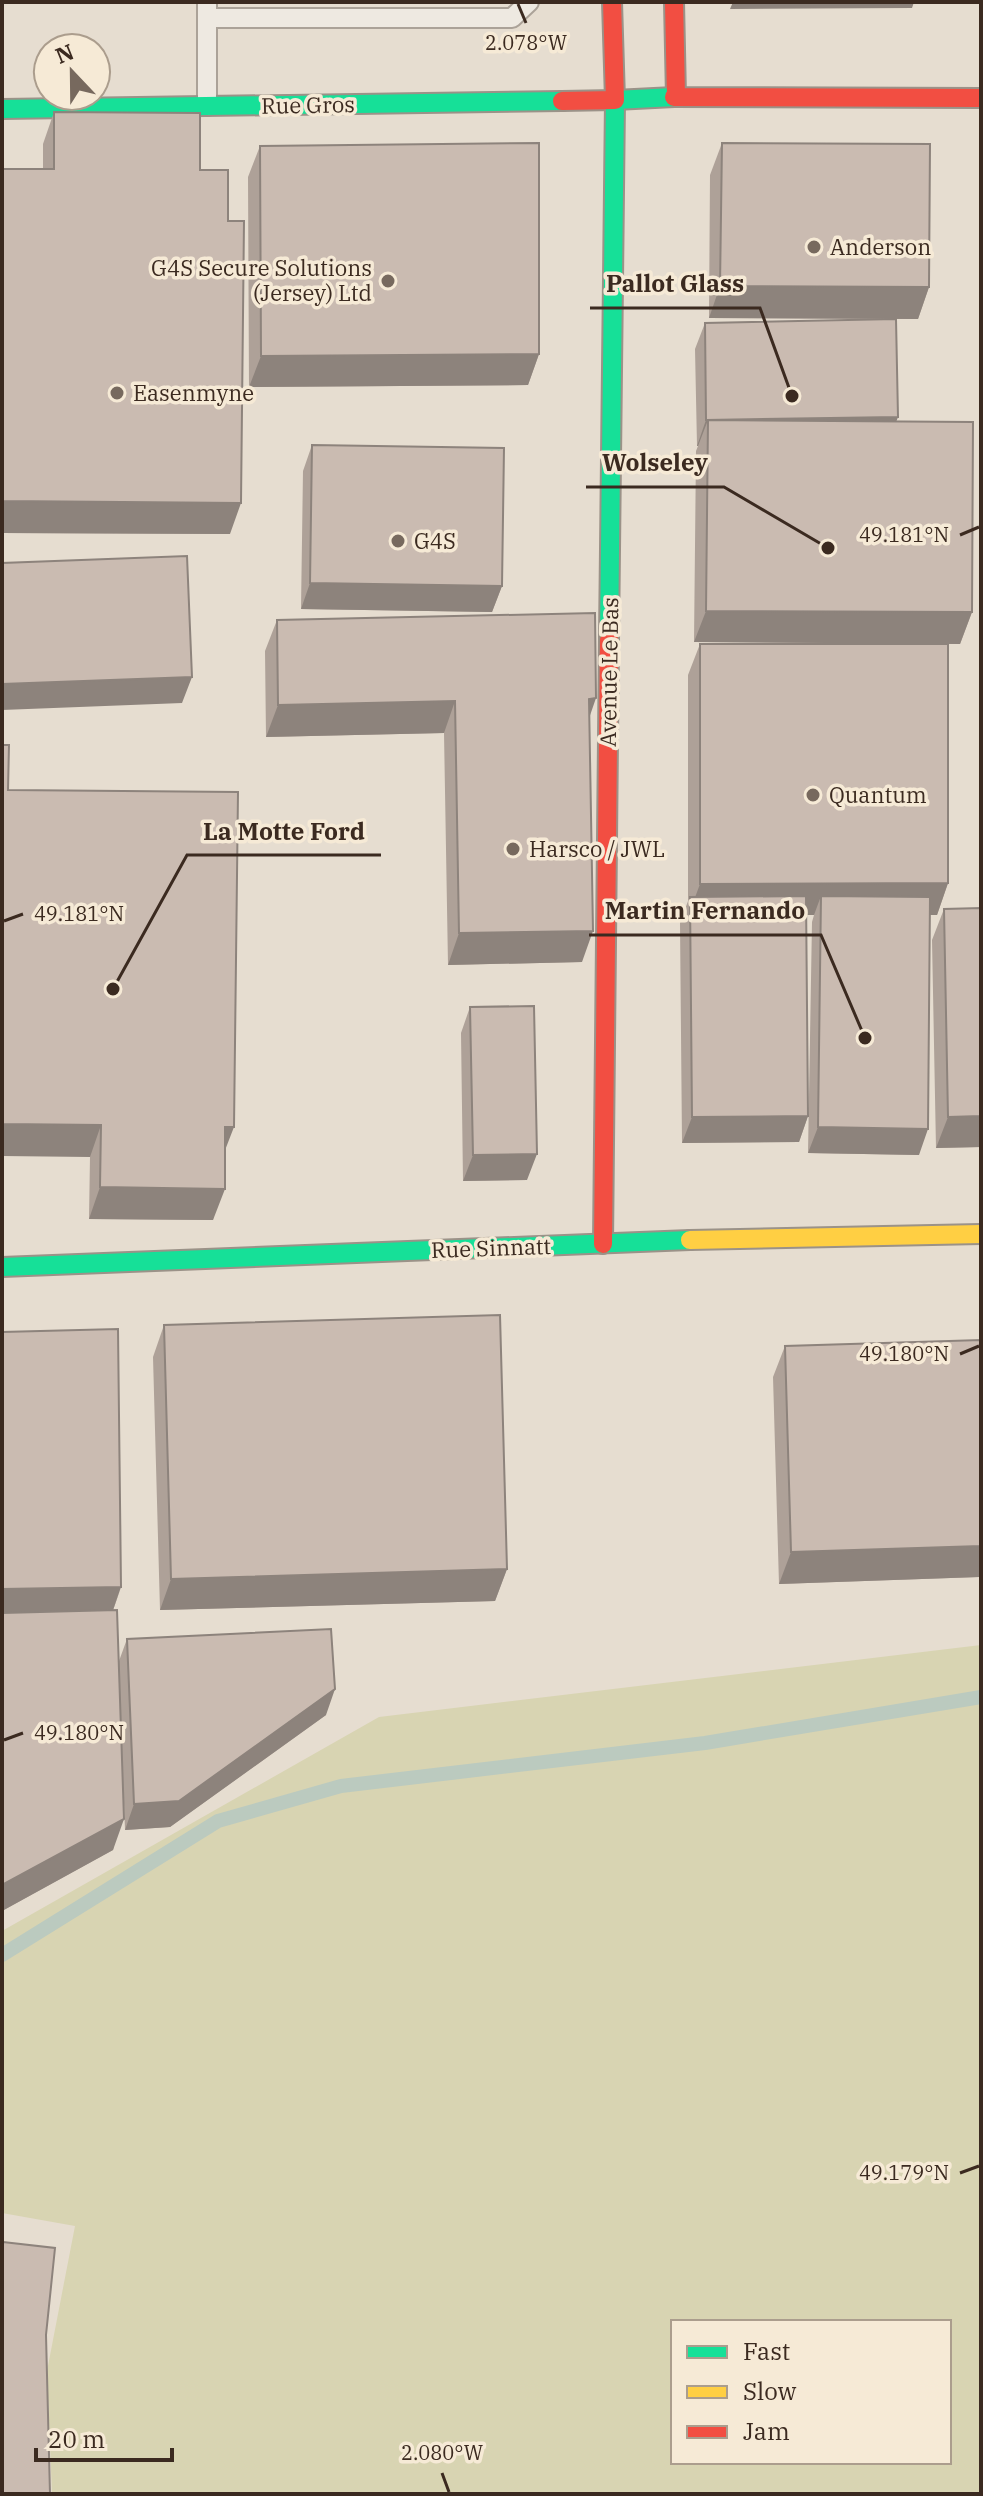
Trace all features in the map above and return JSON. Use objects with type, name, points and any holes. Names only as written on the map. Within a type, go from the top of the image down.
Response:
[{"type":"street","name":"Avenue Le Bas","points":[[603,1244],[615,100],[612,2]]},
{"type":"street","points":[[674,2],[676,97]]},
{"type":"street","points":[[615,100],[676,97],[981,98]]},
{"type":"street","name":"Rue Gros","points":[[2,109],[615,100]]},
{"type":"street","name":"Rue Sinnatt","points":[[2,1267],[755,1237],[981,1234]]},
{"type":"lane","points":[[207,106],[207,10],[512,18],[529,2]]},
{"type":"shaded area","points":[[981,1645],[981,2494],[52,2494],[47,2371],[75,2226],[2,2213],[2,1931],[379,1717]]},
{"type":"building","name":"Easenmyne","points":[[54,112],[200,113],[200,170],[228,170],[228,221],[244,221],[241,503],[2,501],[2,169],[54,169]]},
{"type":"building","name":"G4S Secure Solutions (Jersey) Ltd","points":[[539,143],[539,354],[261,356],[260,146]]},
{"type":"building","name":"Anderson","points":[[722,143],[930,144],[929,287],[720,286]]},
{"type":"building","points":[[896,319],[898,417],[706,420],[705,323]]},
{"type":"building","points":[[708,420],[973,422],[972,612],[706,611]]},
{"type":"building","name":"G4S","points":[[312,445],[504,448],[502,586],[310,583]]},
{"type":"building","points":[[187,556],[192,677],[2,684],[2,563]]},
{"type":"building","name":"Harsco / JWL","points":[[595,613],[596,698],[589,699],[593,931],[459,933],[455,701],[278,705],[277,620]]},
{"type":"building","name":"Quantum","points":[[700,644],[948,644],[948,883],[700,884]]},
{"type":"building","points":[[2,745],[9,745],[8,790],[238,792],[234,1127],[225,1127],[225,1189],[100,1187],[101,1125],[2,1124]]},
{"type":"building","points":[[806,896],[808,1116],[692,1117],[690,897]]},
{"type":"building","points":[[821,896],[930,897],[928,1129],[818,1127]]},
{"type":"building","points":[[981,908],[981,1116],[948,1117],[944,909]]},
{"type":"building","points":[[534,1006],[537,1154],[473,1155],[470,1007]]},
{"type":"building","points":[[500,1315],[507,1569],[171,1579],[164,1325]]},
{"type":"building","points":[[118,1329],[121,1587],[2,1589],[2,1332]]},
{"type":"building","points":[[981,1340],[981,1546],[791,1552],[785,1346]]},
{"type":"building","points":[[117,1610],[124,1819],[2,1885],[2,1613]]},
{"type":"building","points":[[331,1629],[335,1689],[179,1801],[134,1804],[127,1639]]},
{"type":"building","points":[[3,2242],[55,2248],[46,2335],[50,2494],[2,2494]]},
{"type":"waterway","points":[[2,1955],[218,1821],[341,1786],[705,1743],[981,1697]]},
{"type":"traffic: fast","points":[[609,639],[615,100],[674,97]]},
{"type":"traffic: fast","points":[[2,109],[562,101]]},
{"type":"traffic: fast","points":[[2,1267],[690,1240]]},
{"type":"traffic: slow","points":[[690,1240],[981,1234]]},
{"type":"traffic: jam","points":[[562,101],[615,100],[612,2]]},
{"type":"traffic: jam","points":[[674,2],[676,97]]},
{"type":"traffic: jam","points":[[674,97],[981,98]]},
{"type":"traffic: jam","points":[[603,1244],[609,639]]},
{"type":"place","name":"Anderson","points":[[814,247]]},
{"type":"place","name":"G4S Secure Solutions (Jersey) Ltd","points":[[388,281]]},
{"type":"place","name":"Easenmyne","points":[[117,393]]},
{"type":"place","name":"Pallot Glass","points":[[792,396]]},
{"type":"place","name":"G4S","points":[[398,541]]},
{"type":"place","name":"Wolseley","points":[[828,548]]},
{"type":"place","name":"Quantum","points":[[813,795]]},
{"type":"place","name":"Harsco / JWL","points":[[513,849]]},
{"type":"place","name":"La Motte Ford","points":[[113,989]]},
{"type":"place","name":"Martin Fernando","points":[[865,1038]]}]
